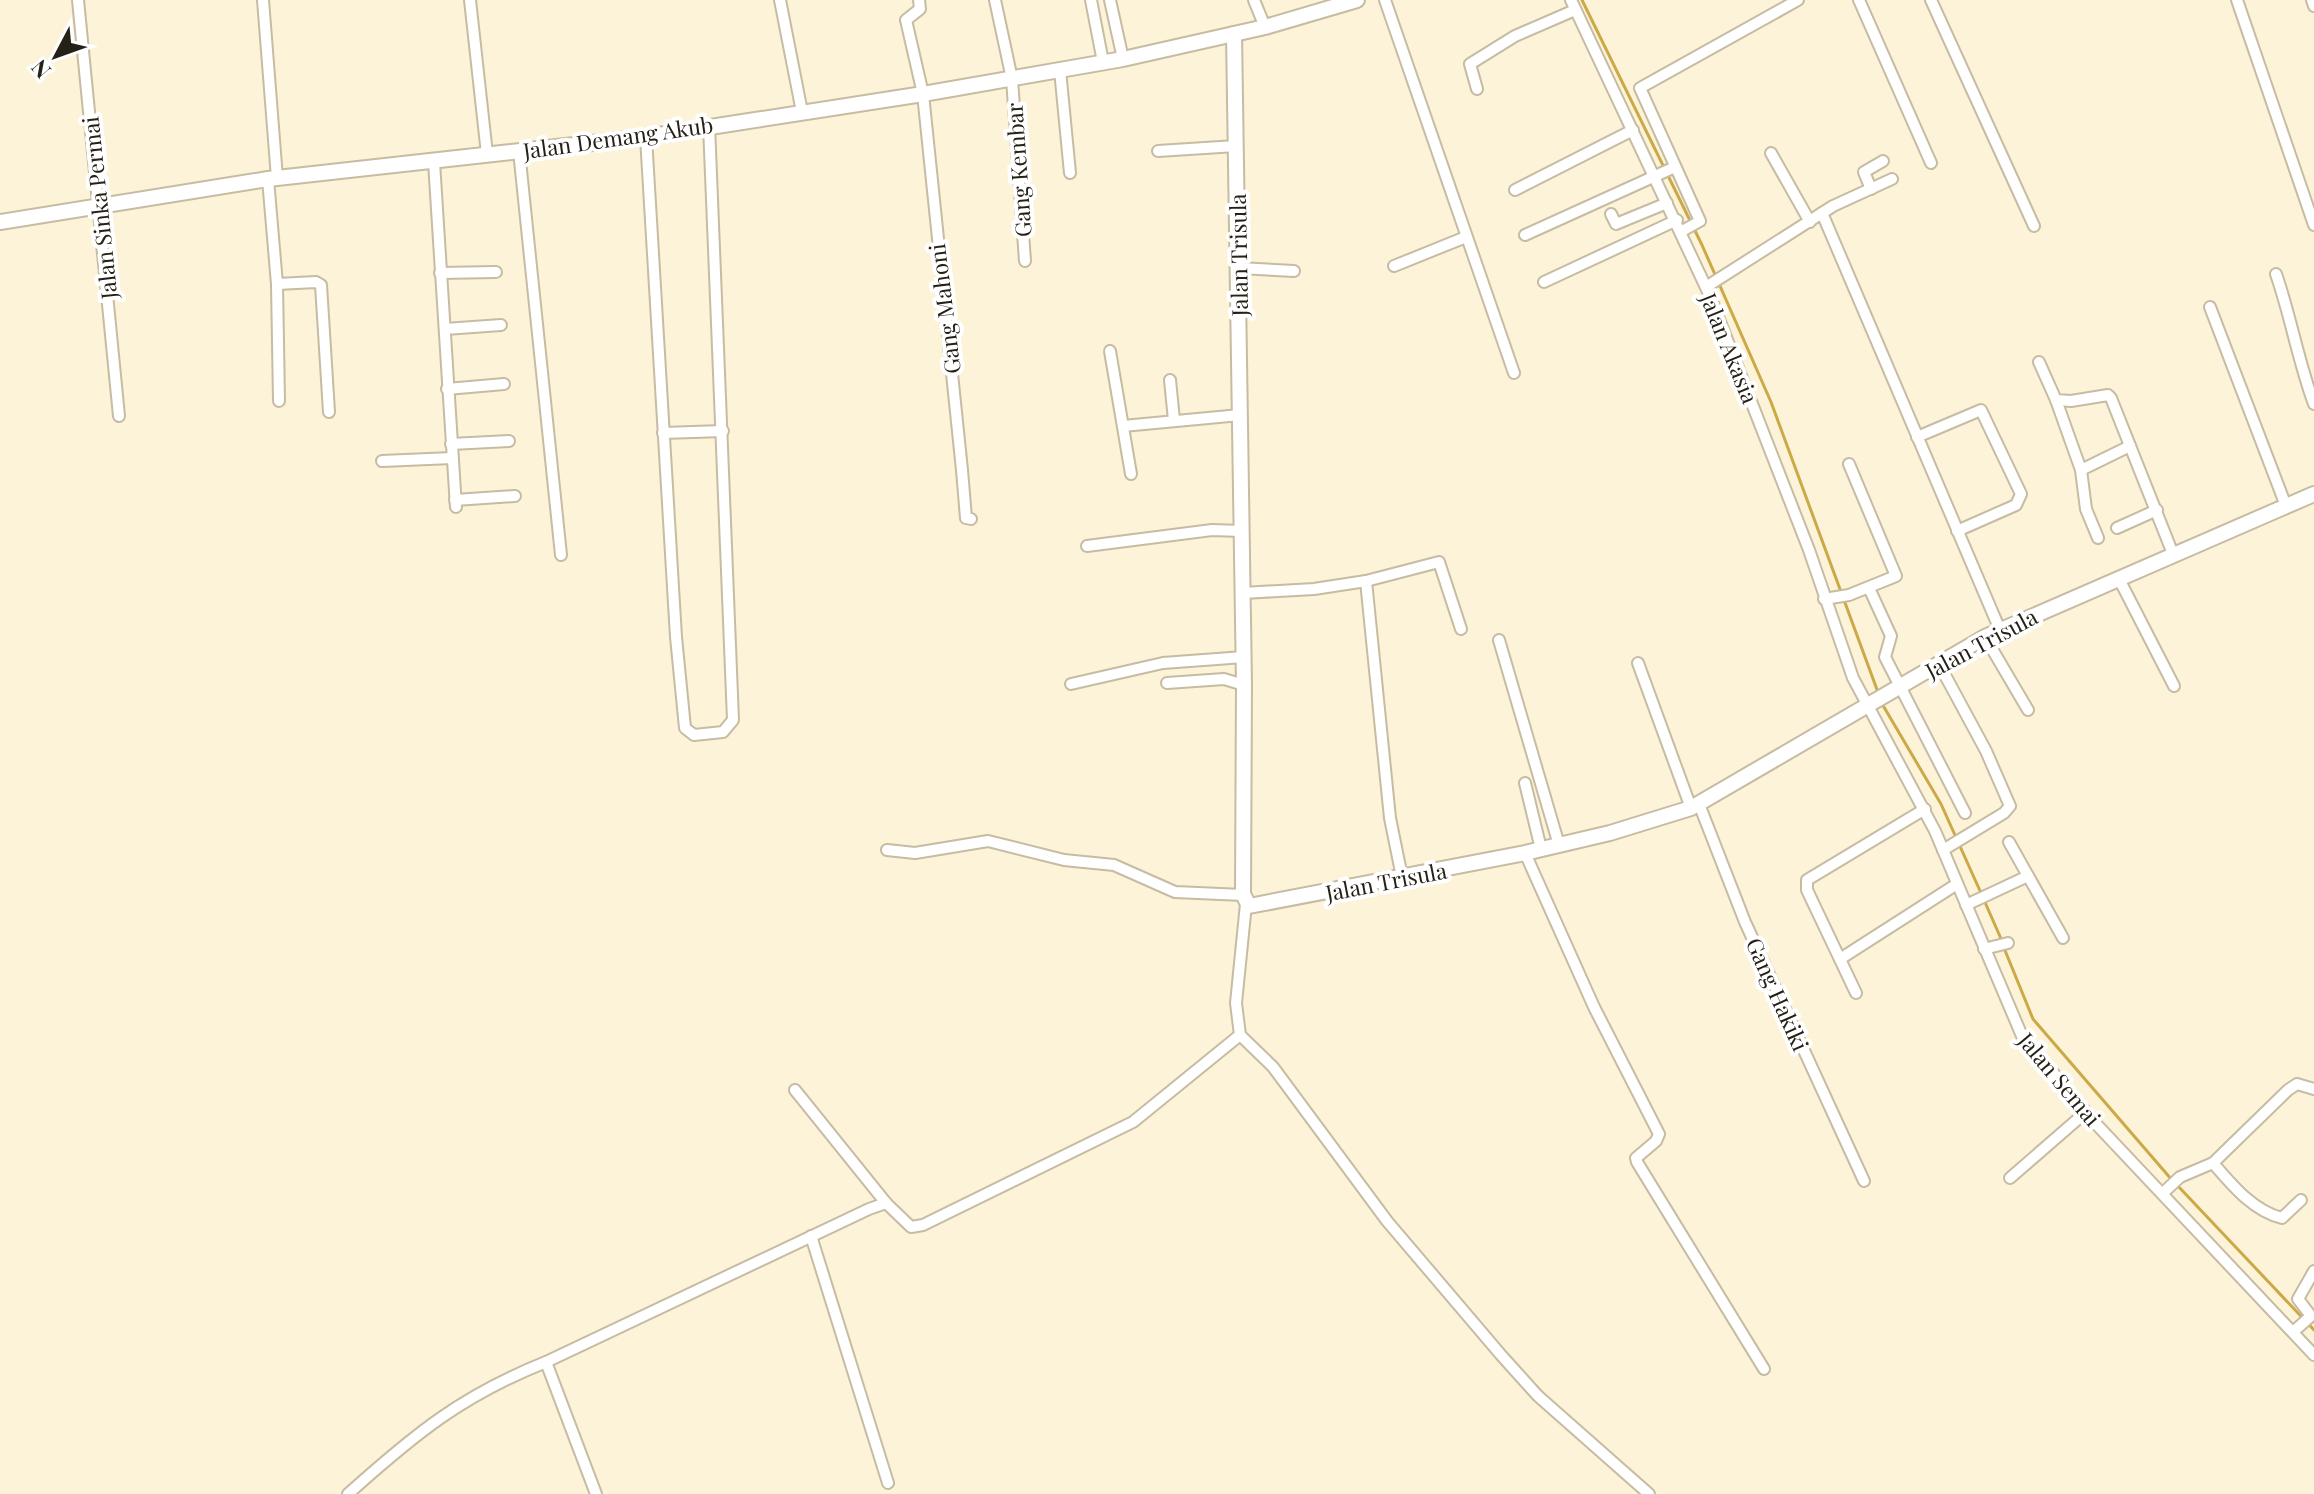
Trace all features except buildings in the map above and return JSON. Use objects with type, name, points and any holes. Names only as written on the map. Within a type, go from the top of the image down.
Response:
[{"type":"street","name":"Jalan Sinka Permai","points":[[78,0],[101,204],[119,416]]},
{"type":"street","points":[[263,0],[273,178],[279,401]]},
{"type":"street","points":[[470,0],[487,154]]},
{"type":"street","points":[[780,0],[792,114]]},
{"type":"street","name":"Gang Mahoni","points":[[919,0],[920,9],[906,20],[923,94],[962,470],[963,512],[966,518],[971,519]]},
{"type":"street","name":"Gang Kembar","points":[[995,0],[1012,79],[1025,261]]},
{"type":"street","points":[[1091,0],[1103,62]]},
{"type":"street","points":[[1110,0],[1123,59]]},
{"type":"street","points":[[1254,0],[1265,27]]},
{"type":"street","name":"Jalan Demang Akub","points":[[0,222],[273,178],[646,137],[923,94],[1123,59],[1265,27],[1357,0]]},
{"type":"street","points":[[1385,0],[1514,373]]},
{"type":"street","points":[[1684,230],[1698,224],[1696,210],[1640,88],[1798,0]]},
{"type":"street","points":[[1859,0],[1931,163]]},
{"type":"street","points":[[1931,0],[2034,226]]},
{"type":"street","points":[[2237,0],[2314,225]]},
{"type":"street","points":[[1477,89],[1470,64],[1573,5]]},
{"type":"street","name":"Jalan Akasia","points":[[1573,5],[1667,203],[1711,284],[1825,599],[1873,703]]},
{"type":"street","name":"Jalan Trisula","points":[[1234,34],[1244,657],[1244,900],[1402,877],[1525,853],[1695,806],[1985,637],[2314,494]]},
{"type":"street","points":[[1060,70],[1070,173]]},
{"type":"street","points":[[646,137],[663,433],[685,728],[694,735],[723,732],[733,720],[709,125]]},
{"type":"street","points":[[1515,190],[1633,130]]},
{"type":"street","points":[[1158,151],[1236,146]]},
{"type":"street","points":[[519,151],[561,555]]},
{"type":"street","points":[[1771,153],[1810,222]]},
{"type":"street","points":[[1871,189],[1865,171],[1883,161]]},
{"type":"street","points":[[434,162],[456,503],[515,496]]},
{"type":"street","points":[[1525,235],[1675,167]]},
{"type":"street","points":[[1711,284],[1822,213],[1892,179]]},
{"type":"street","points":[[1611,214],[1616,224],[1667,203]]},
{"type":"street","points":[[1822,213],[2000,630]]},
{"type":"street","points":[[1544,282],[1677,220]]},
{"type":"street","points":[[1394,266],[1466,237]]},
{"type":"street","points":[[1239,268],[1294,271]]},
{"type":"street","points":[[440,273],[496,272]]},
{"type":"street","points":[[2276,274],[2291,316],[2297,357],[2314,404]]},
{"type":"street","points":[[277,284],[316,282],[321,285],[329,412]]},
{"type":"street","points":[[2210,307],[2286,506]]},
{"type":"street","points":[[445,329],[501,325]]},
{"type":"street","points":[[1110,351],[1131,474]]},
{"type":"street","points":[[2039,362],[2081,470],[2086,509],[2098,538]]},
{"type":"street","points":[[1170,380],[1174,420]]},
{"type":"street","points":[[447,389],[504,384]]},
{"type":"street","points":[[2056,400],[2071,401],[2108,395],[2173,554]]},
{"type":"street","points":[[1917,437],[1981,410],[2021,494],[2016,505],[1957,531]]},
{"type":"street","points":[[1123,426],[1240,415]]},
{"type":"street","points":[[663,433],[723,431]]},
{"type":"street","points":[[451,444],[509,441]]},
{"type":"street","points":[[2081,470],[2130,446]]},
{"type":"street","points":[[382,461],[452,458]]},
{"type":"street","points":[[1825,599],[1869,588],[1896,576],[1849,464]]},
{"type":"street","points":[[2117,528],[2157,510]]},
{"type":"street","points":[[1087,546],[1212,530],[1242,531]]},
{"type":"street","points":[[1243,593],[1314,589],[1366,581],[1439,562],[1461,629]]},
{"type":"street","points":[[2119,579],[2174,686]]},
{"type":"street","points":[[1366,581],[1390,818],[1402,877]]},
{"type":"street","points":[[1869,588],[1891,636],[1885,657],[1965,813]]},
{"type":"street","points":[[1985,637],[2028,710]]},
{"type":"street","points":[[1499,640],[1559,845]]},
{"type":"street","points":[[1071,684],[1163,663],[1244,657]]},
{"type":"street","name":"Gang Hakiki","points":[[1638,663],[1745,922],[1864,1181]]},
{"type":"street","points":[[1939,664],[1986,751],[2010,806],[1946,848]]},
{"type":"street","points":[[1167,683],[1224,679],[1244,685]]},
{"type":"street","name":"Jalan Semai","points":[[1873,703],[1946,848],[1957,884],[1995,946],[2022,1036],[2086,1112],[2295,1330],[2314,1355]]},
{"type":"street","points":[[1525,783],[1541,849]]},
{"type":"street","points":[[1856,993],[1807,890],[1807,880],[1925,809]]},
{"type":"street","points":[[887,850],[915,853],[988,841],[1064,860],[1114,865],[1175,892],[1244,900],[1236,1003],[1240,1035],[1273,1067],[1387,1221],[1501,1355],[1538,1396],[1649,1494]]},
{"type":"street","points":[[2009,842],[2063,938]]},
{"type":"street","points":[[1525,853],[1594,1007],[1659,1134],[1656,1141],[1636,1158],[1637,1162],[1764,1369]]},
{"type":"street","points":[[1971,903],[2028,876]]},
{"type":"street","points":[[1840,959],[1957,884]]},
{"type":"street","points":[[795,1090],[879,1205],[911,1227],[923,1225],[1133,1122],[1240,1035]]},
{"type":"street","points":[[2164,1192],[2180,1177],[2213,1163],[2288,1090],[2306,1084],[2314,1089]]},
{"type":"street","points":[[2010,1178],[2086,1112]]},
{"type":"street","points":[[2213,1163],[2234,1187],[2272,1215],[2282,1218],[2301,1200]]},
{"type":"street","points":[[348,1494],[441,1414],[493,1383],[546,1362],[879,1205]]},
{"type":"street","points":[[811,1236],[888,1483]]},
{"type":"street","points":[[2295,1330],[2311,1318],[2299,1296],[2314,1271]]},
{"type":"street","points":[[546,1362],[596,1494]]},
{"type":"waterway","points":[[1582,0],[1702,245],[1771,402],[1879,695]]},
{"type":"waterway","points":[[1881,702],[1941,804],[1981,893]]},
{"type":"waterway","points":[[1984,900],[2002,941]]},
{"type":"waterway","points":[[2004,948],[2033,1019],[2172,1180]]},
{"type":"waterway","points":[[2177,1185],[2314,1330]]}]
